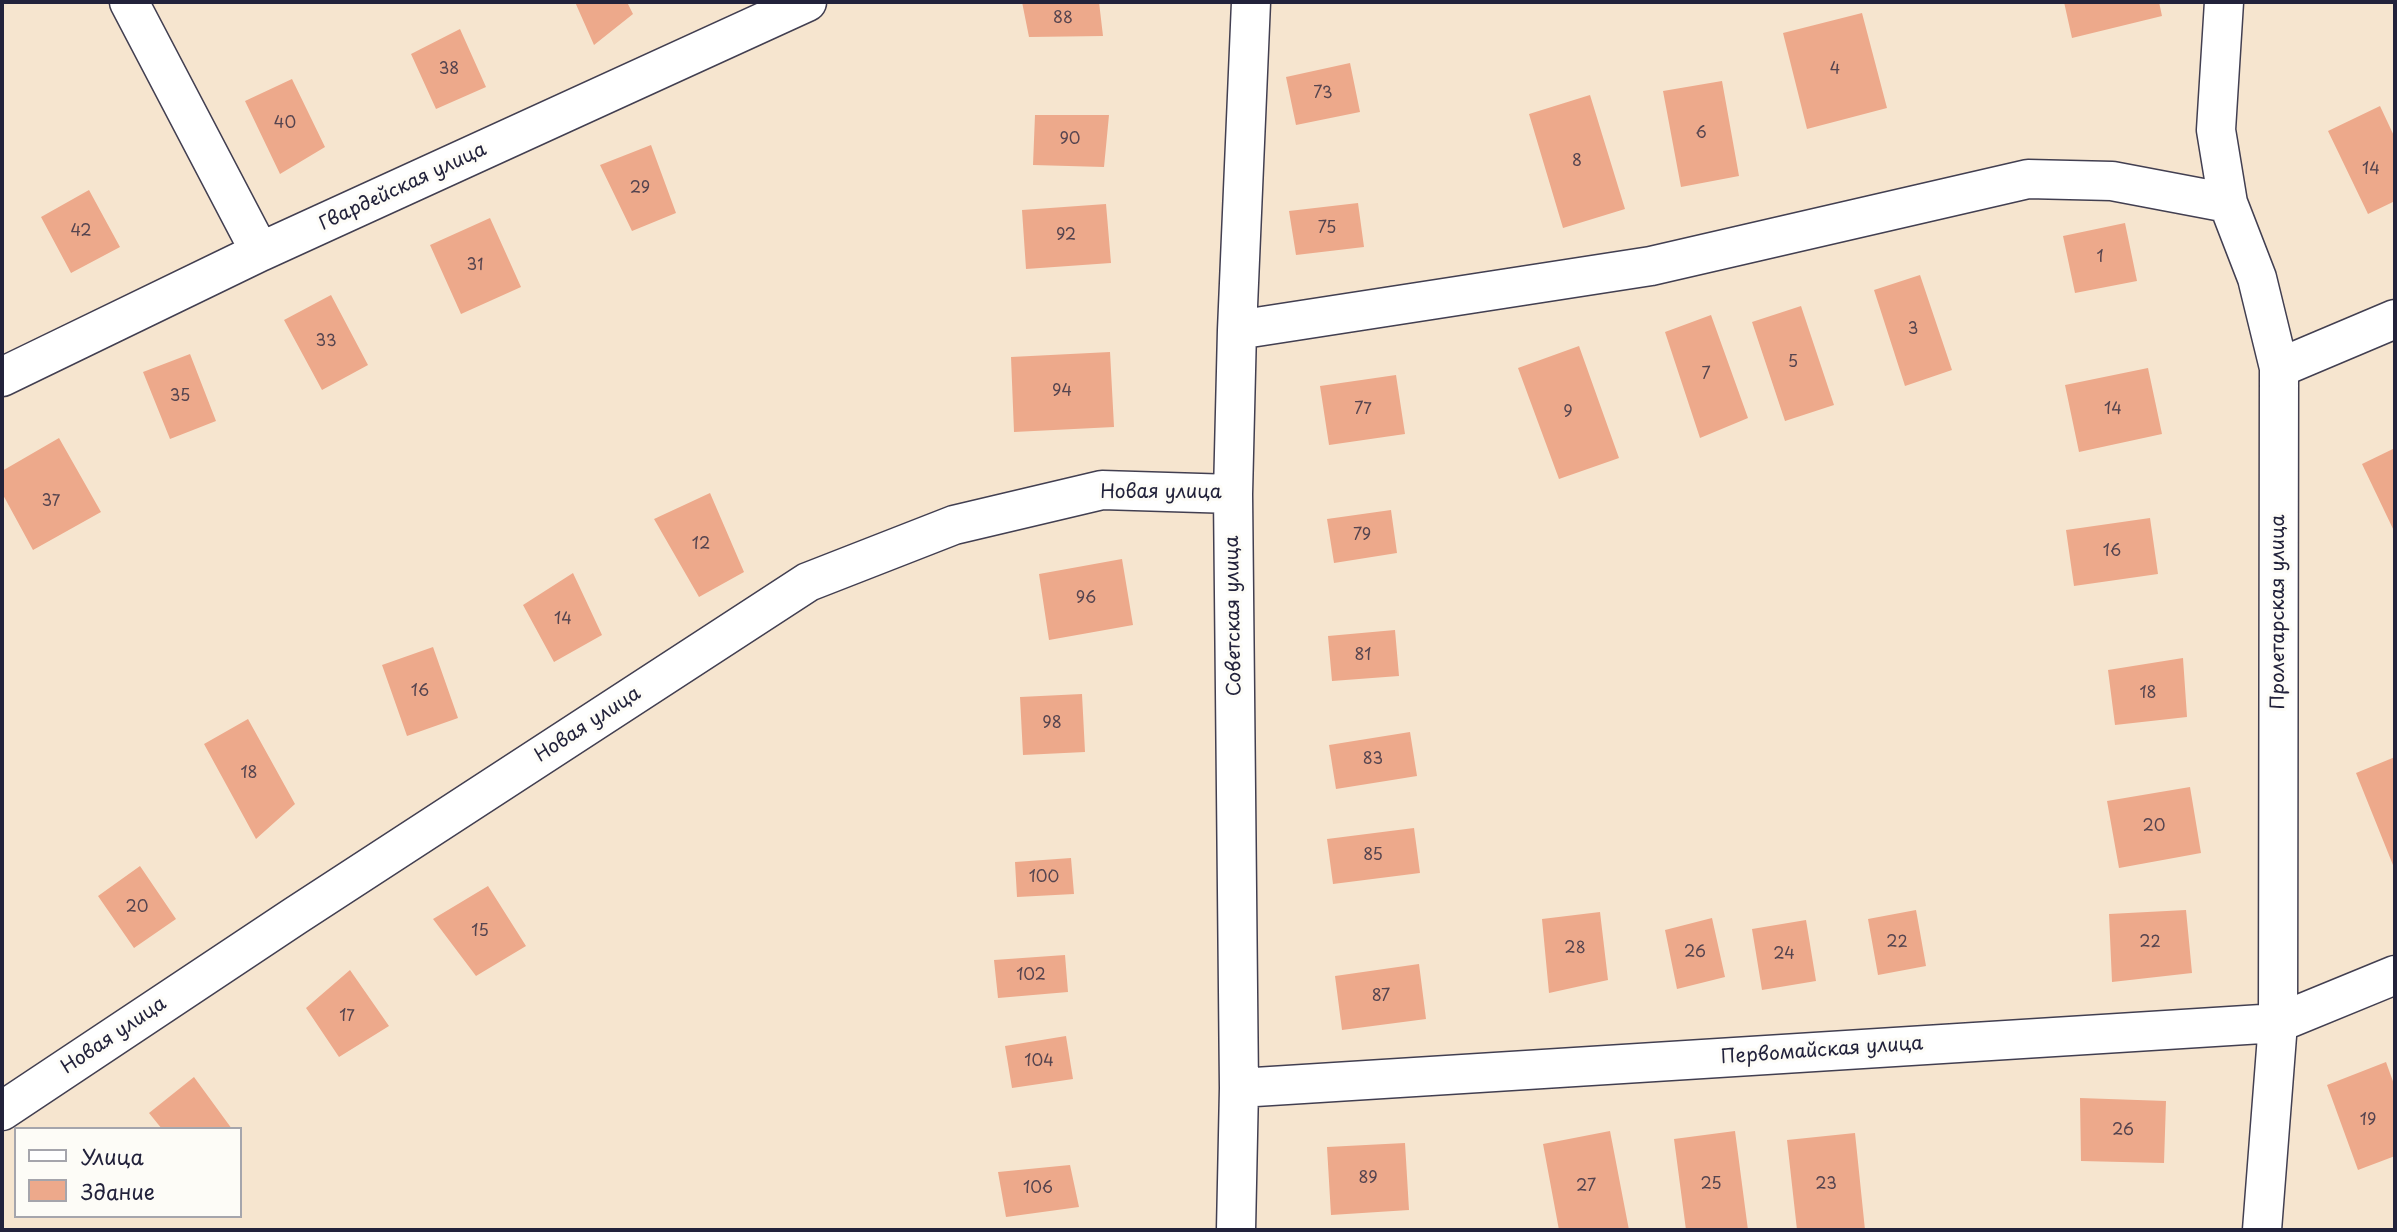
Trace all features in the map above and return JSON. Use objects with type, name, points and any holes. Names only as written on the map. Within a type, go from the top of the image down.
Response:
[{"type":"street","points":[[129,2],[260,252]]},
{"type":"street","name":"Гвардейская улица","points":[[2,377],[260,252],[807,2]]},
{"type":"street","name":"Советская улица","points":[[1236,1230],[1239,1088],[1233,494],[1251,2]]},
{"type":"street","name":"Пролетарская улица","points":[[2224,2],[2216,130],[2228,203],[2257,278],[2279,368],[2278,1023],[2262,1230]]},
{"type":"street","points":[[1237,330],[1651,266],[2028,179],[2112,181],[2228,203]]},
{"type":"street","points":[[2279,368],[2395,319]]},
{"type":"street","name":"Новая улица","points":[[2,1111],[295,916],[808,582],[954,525],[1102,490],[1233,494]]},
{"type":"street","name":"Первомайская улица","points":[[1239,1088],[2278,1023],[2395,975]]},
{"type":"building","points":[[575,2],[627,2],[633,14],[594,45]]},
{"type":"building","points":[[1022,2],[1099,2],[1103,36],[1029,37]]},
{"type":"building","points":[[2064,2],[2159,2],[2162,16],[2072,38]]},
{"type":"building","points":[[1862,13],[1887,108],[1807,129],[1783,33]]},
{"type":"building","points":[[460,29],[486,87],[436,109],[411,54]]},
{"type":"building","points":[[1350,63],[1360,112],[1296,125],[1286,77]]},
{"type":"building","points":[[292,79],[325,147],[280,174],[245,101]]},
{"type":"building","points":[[1722,81],[1739,176],[1681,187],[1663,91]]},
{"type":"building","points":[[1590,95],[1625,209],[1563,228],[1529,114]]},
{"type":"building","points":[[2380,106],[2395,138],[2395,201],[2368,214],[2328,131]]},
{"type":"building","points":[[1035,115],[1109,115],[1104,167],[1033,165]]},
{"type":"building","points":[[651,145],[676,213],[632,231],[600,165]]},
{"type":"building","points":[[89,190],[120,247],[71,273],[41,217]]},
{"type":"building","points":[[1358,203],[1364,247],[1296,255],[1289,211]]},
{"type":"building","points":[[1106,204],[1111,263],[1026,269],[1022,210]]},
{"type":"building","points":[[490,218],[521,287],[461,314],[430,245]]},
{"type":"building","points":[[2125,223],[2137,281],[2075,293],[2063,236]]},
{"type":"building","points":[[1920,275],[1952,370],[1905,386],[1874,290]]},
{"type":"building","points":[[331,295],[368,365],[322,390],[284,320]]},
{"type":"building","points":[[1801,306],[1834,405],[1785,421],[1752,322]]},
{"type":"building","points":[[1711,315],[1748,418],[1700,438],[1665,332]]},
{"type":"building","points":[[1579,346],[1619,458],[1559,479],[1518,368]]},
{"type":"building","points":[[1110,352],[1114,427],[1014,432],[1011,357]]},
{"type":"building","points":[[190,354],[216,421],[170,439],[143,372]]},
{"type":"building","points":[[2148,368],[2162,434],[2079,452],[2065,385]]},
{"type":"building","points":[[1396,375],[1405,434],[1329,445],[1320,386]]},
{"type":"building","points":[[59,438],[101,512],[33,550],[2,493],[2,471]]},
{"type":"building","points":[[2395,448],[2395,533],[2362,464]]},
{"type":"building","points":[[710,493],[744,572],[699,597],[654,519]]},
{"type":"building","points":[[1391,510],[1397,553],[1334,563],[1327,519]]},
{"type":"building","points":[[2150,518],[2158,574],[2074,586],[2066,530]]},
{"type":"building","points":[[1122,559],[1133,625],[1049,640],[1039,574]]},
{"type":"building","points":[[573,573],[602,635],[554,662],[523,605]]},
{"type":"building","points":[[1395,630],[1399,676],[1332,681],[1328,636]]},
{"type":"building","points":[[433,647],[458,718],[407,736],[382,665]]},
{"type":"building","points":[[2183,658],[2187,717],[2115,725],[2108,670]]},
{"type":"building","points":[[1082,694],[1085,752],[1023,755],[1020,697]]},
{"type":"building","points":[[248,719],[295,804],[256,839],[204,744]]},
{"type":"building","points":[[1410,732],[1417,776],[1336,789],[1329,745]]},
{"type":"building","points":[[2395,757],[2395,870],[2356,773]]},
{"type":"building","points":[[2190,787],[2201,853],[2119,868],[2107,801]]},
{"type":"building","points":[[1414,828],[1420,873],[1333,884],[1327,839]]},
{"type":"building","points":[[1071,858],[1074,894],[1017,897],[1015,862]]},
{"type":"building","points":[[140,866],[176,919],[134,948],[98,896]]},
{"type":"building","points":[[488,886],[526,946],[476,976],[433,919]]},
{"type":"building","points":[[1916,910],[1926,966],[1878,975],[1868,919]]},
{"type":"building","points":[[2186,910],[2192,973],[2112,982],[2109,914]]},
{"type":"building","points":[[1600,912],[1608,980],[1549,993],[1542,919]]},
{"type":"building","points":[[1712,918],[1725,977],[1677,989],[1665,930]]},
{"type":"building","points":[[1806,920],[1816,981],[1762,990],[1752,929]]},
{"type":"building","points":[[1065,955],[1068,992],[998,998],[994,960]]},
{"type":"building","points":[[1419,964],[1426,1019],[1342,1030],[1335,976]]},
{"type":"building","points":[[350,970],[389,1026],[339,1057],[306,1008]]},
{"type":"building","points":[[1066,1036],[1073,1079],[1012,1088],[1005,1046]]},
{"type":"building","points":[[2386,1062],[2395,1087],[2395,1156],[2358,1170],[2327,1085]]},
{"type":"building","points":[[194,1077],[231,1127],[160,1127],[149,1113]]},
{"type":"building","points":[[2080,1098],[2166,1101],[2164,1163],[2081,1161]]},
{"type":"building","points":[[1610,1131],[1629,1230],[1559,1230],[1543,1144]]},
{"type":"building","points":[[1735,1131],[1748,1230],[1686,1230],[1674,1139]]},
{"type":"building","points":[[1855,1133],[1865,1230],[1797,1230],[1787,1140]]},
{"type":"building","points":[[1405,1143],[1409,1210],[1331,1215],[1327,1147]]},
{"type":"building","points":[[1070,1165],[1079,1207],[1006,1217],[998,1172]]}]
